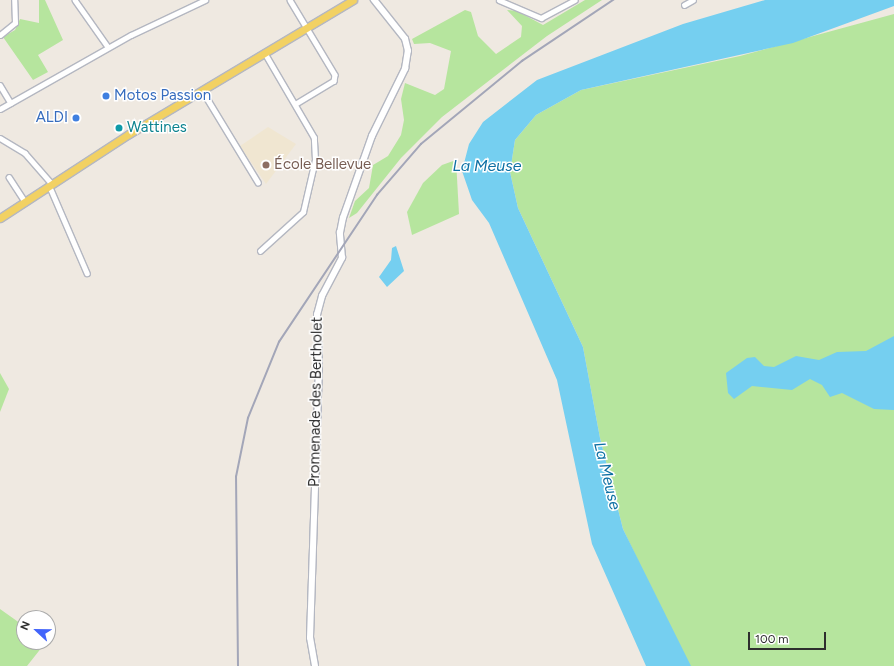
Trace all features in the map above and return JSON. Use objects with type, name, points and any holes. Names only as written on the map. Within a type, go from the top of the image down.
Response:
[{"type":"main road","points":[[0,218],[202,90],[265,54],[353,0]]},
{"type":"street","points":[[0,35],[15,23],[14,0]]},
{"type":"street","points":[[75,0],[108,47]]},
{"type":"street","points":[[0,109],[108,47],[205,0]]},
{"type":"street","points":[[290,0],[335,75],[334,80],[296,104]]},
{"type":"street","name":"Promenade des Bertholet","points":[[315,666],[310,638],[319,366],[317,315],[322,296],[342,258],[340,237],[343,218],[372,136],[404,69],[408,51],[403,35],[374,0]]},
{"type":"street","points":[[499,0],[541,18],[575,0]]},
{"type":"street","points":[[684,6],[693,0]]},
{"type":"street","points":[[260,251],[303,212],[312,175],[314,138],[296,104],[265,54]]},
{"type":"street","points":[[0,85],[11,103]]},
{"type":"street","points":[[202,90],[258,182]]},
{"type":"street","points":[[0,138],[25,153],[50,185],[87,273]]},
{"type":"street","points":[[9,177],[25,202]]},
{"type":"shaded area","name":"École Bellevue","points":[[268,127],[296,144],[266,184],[240,146]]},
{"type":"green space","points":[[39,0],[45,0],[63,40],[38,55],[48,72],[33,80],[3,37],[15,30],[20,19],[39,23]]},
{"type":"green space","points":[[585,0],[602,0],[547,36],[442,117],[401,158],[357,213],[349,218],[355,201],[369,188],[373,165],[388,156],[401,135],[404,120],[401,99],[405,83],[435,95],[444,89],[451,51],[430,43],[414,44],[412,39],[465,10],[471,12],[478,36],[496,54],[521,37],[522,26],[507,10],[517,11],[543,25]]},
{"type":"green space","points":[[894,14],[894,666],[688,666],[623,529],[600,438],[583,347],[518,208],[510,172],[515,140],[536,115],[581,90],[740,56]]},
{"type":"green space","points":[[456,160],[459,214],[412,235],[407,212],[423,183],[442,165]]},
{"type":"green space","points":[[0,373],[9,389],[0,412]]},
{"type":"green space","points":[[0,609],[16,620],[16,650],[40,650],[27,666],[0,666]]},
{"type":"water","name":"La Meuse","points":[[765,0],[894,0],[894,6],[793,43],[581,90],[536,115],[515,140],[510,172],[518,208],[583,347],[600,438],[623,529],[691,666],[646,666],[592,544],[557,380],[489,223],[472,200],[462,171],[469,144],[483,122],[537,80],[683,24]]},
{"type":"water","points":[[396,246],[404,271],[387,287],[379,277],[391,260],[392,248]]},
{"type":"water","points":[[894,336],[894,410],[874,409],[842,393],[830,397],[822,385],[810,379],[792,390],[752,386],[734,399],[728,393],[726,373],[747,358],[755,357],[764,366],[774,367],[796,356],[819,360],[837,352],[866,351]]},
{"type":"railway","points":[[238,666],[236,477],[248,418],[279,342],[377,195],[421,144],[522,61],[613,0]]},
{"type":"place","name":"Motos Passion","points":[[106,96]]},
{"type":"place","name":"ALDI","points":[[76,118]]},
{"type":"place","name":"Wattines","points":[[119,128]]},
{"type":"place","name":"École Bellevue","points":[[266,165]]}]
